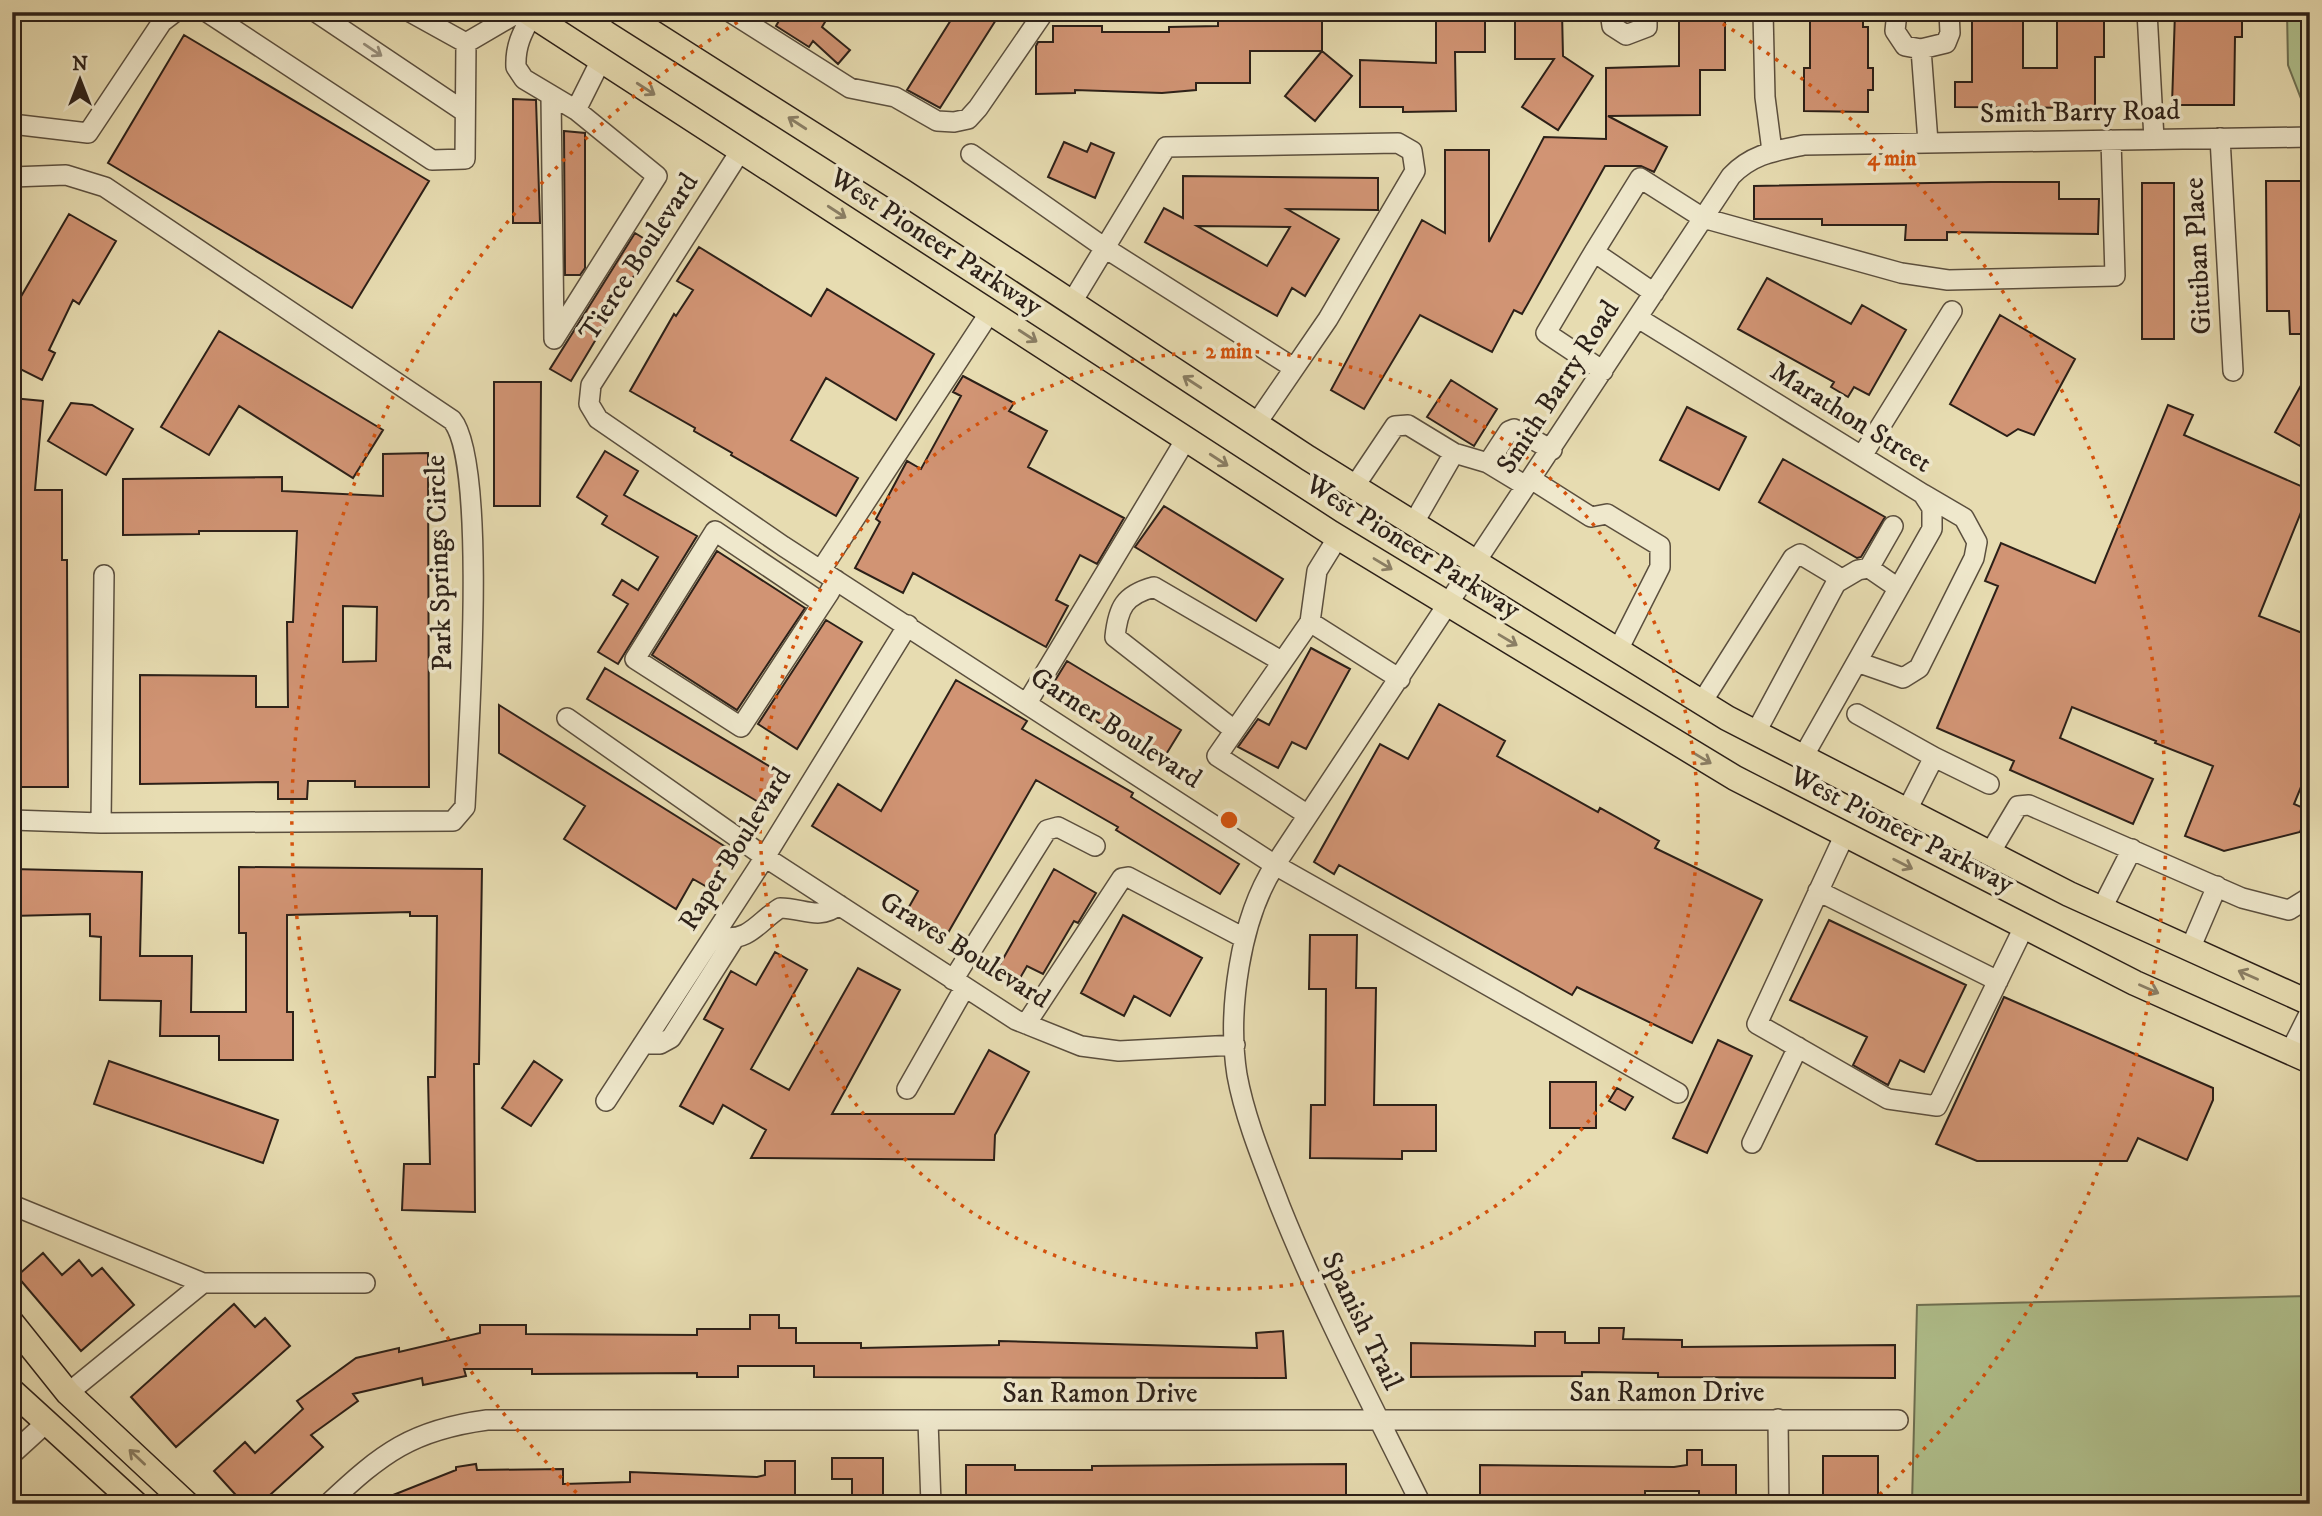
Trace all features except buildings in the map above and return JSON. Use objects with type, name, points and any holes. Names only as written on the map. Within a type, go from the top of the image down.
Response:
[{"type":"main road","name":"West Pioneer Parkway","points":[[620,12],[1072,302],[1354,487],[1702,702],[1990,853],[2102,908],[2310,1003]]},
{"type":"main road","name":"West Pioneer Parkway","points":[[526,13],[1338,537],[1735,778],[2135,983],[2300,1056]]},
{"type":"main road","points":[[12,1323],[68,1393],[187,1504]]},
{"type":"main road","points":[[12,1391],[136,1504]]},
{"type":"street","points":[[12,124],[88,132],[162,22],[175,12]]},
{"type":"street","points":[[206,12],[432,160],[465,159],[467,43]]},
{"type":"street","points":[[316,12],[465,112]]},
{"type":"street","points":[[410,12],[467,43]]},
{"type":"street","points":[[740,15],[850,88],[895,97],[937,121],[954,122],[968,119],[978,108],[1044,12]]},
{"type":"street","points":[[1610,12],[1612,26],[1626,35],[1647,27],[1647,12]]},
{"type":"street","points":[[1763,12],[1765,97],[1772,151]]},
{"type":"street","points":[[1897,12],[1895,31],[1905,46],[1921,49],[1946,43],[1950,33],[1949,12]]},
{"type":"street","points":[[2147,12],[2154,139]]},
{"type":"street","points":[[467,43],[526,13]]},
{"type":"street","points":[[526,13],[518,41],[516,66],[524,79],[576,110],[657,176],[554,339],[551,96]]},
{"type":"street","points":[[1921,49],[1928,142]]},
{"type":"street","points":[[576,110],[601,60]]},
{"type":"street","name":"Smith Barry Road","points":[[1261,1158],[1237,1076],[1235,1045],[1239,968],[1244,938],[1266,880],[1703,218],[1742,164],[1756,155],[1804,145],[2310,137]]},
{"type":"street","name":"Gittiban Place","points":[[2220,138],[2233,371]]},
{"type":"street","points":[[1602,371],[1546,333],[1640,178],[1703,218],[1900,273],[1948,280],[2115,276],[2111,140]]},
{"type":"street","points":[[1072,302],[1166,146],[1398,143],[1412,151],[1415,171],[1328,319],[1256,424]]},
{"type":"street","name":"Tierce Boulevard","points":[[589,396],[591,385],[741,150]]},
{"type":"street","points":[[971,154],[1105,248],[1294,368]]},
{"type":"street","name":"Park Springs Circle","points":[[12,177],[66,175],[105,187],[452,420],[465,443],[468,470],[472,635],[465,807],[453,821],[102,823],[12,820]]},
{"type":"street","points":[[1594,252],[1654,293]]},
{"type":"street","points":[[1862,456],[1952,311]]},
{"type":"street","points":[[822,603],[715,531],[635,659],[741,727],[822,603],[829,575],[990,312]]},
{"type":"street","name":"Marathon Street","points":[[1638,318],[1923,494],[1932,508],[1932,529],[1803,757]]},
{"type":"street","name":"Garner Boulevard","points":[[589,396],[589,404],[598,419],[829,575],[1275,864],[1678,1093]]},
{"type":"street","points":[[1354,487],[1395,426],[1408,425],[1454,453],[1488,463],[1529,482],[1591,517],[1607,514],[1660,547],[1660,567],[1618,650]]},
{"type":"street","points":[[1488,463],[1509,431],[1514,429],[1552,450]]},
{"type":"street","points":[[1027,703],[1186,439]]},
{"type":"street","points":[[1413,524],[1454,453]]},
{"type":"street","points":[[1857,662],[1903,678],[1919,668],[1974,558],[1978,542],[1964,517],[1923,494]]},
{"type":"street","points":[[1870,568],[1893,526]]},
{"type":"street","points":[[1308,816],[1217,756],[1310,622],[1317,572],[1338,537]]},
{"type":"street","points":[[1702,702],[1793,558],[1800,554],[1835,575],[1836,583]]},
{"type":"street","points":[[1755,732],[1836,583],[1858,570],[1870,568],[1898,588]]},
{"type":"street","points":[[102,823],[104,575]]},
{"type":"street","points":[[1234,730],[1115,637],[1117,615],[1133,593],[1154,587],[1281,661]]},
{"type":"street","points":[[1310,622],[1399,679]]},
{"type":"street","name":"Raper Boulevard","points":[[606,1101],[765,857],[908,625]]},
{"type":"street","points":[[1857,714],[1989,784]]},
{"type":"street","name":"Graves Boulevard","points":[[567,718],[765,857],[1026,1024],[1081,1046],[1119,1051],[1235,1045]]},
{"type":"street","points":[[1907,810],[1934,757]]},
{"type":"street","points":[[1990,853],[2018,806],[2029,805],[2242,898],[2289,910],[2310,897]]},
{"type":"street","points":[[907,1089],[959,983],[1047,830],[1058,827],[1095,846]]},
{"type":"street","points":[[1844,834],[1757,1024],[1888,1099],[1937,1106],[2024,927]]},
{"type":"street","points":[[2102,908],[2132,849]]},
{"type":"street","points":[[1026,1024],[1122,877],[1128,877],[1244,938]]},
{"type":"street","points":[[2190,949],[2217,886]]},
{"type":"street","points":[[1818,891],[1998,981]]},
{"type":"street","points":[[714,935],[734,939],[749,934],[780,908],[800,908],[816,914],[827,914],[839,905]]},
{"type":"street","points":[[643,1044],[660,1044],[671,1038],[734,939]]},
{"type":"street","points":[[2300,1056],[2310,1013]]},
{"type":"street","points":[[1752,1143],[1798,1047]]},
{"type":"street","name":"Spanish Trail","points":[[1261,1158],[1310,1280],[1420,1504]]},
{"type":"street","points":[[12,1205],[203,1283],[365,1283]]},
{"type":"street","points":[[68,1393],[203,1283]]},
{"type":"street","name":"San Ramon Drive","points":[[328,1504],[373,1462],[403,1442],[455,1425],[543,1419],[1898,1420]]},
{"type":"street","points":[[1778,1419],[1779,1504]]},
{"type":"street","points":[[929,1421],[930,1504]]},
{"type":"street","points":[[12,1454],[46,1423]]},
{"type":"green space","points":[[2287,12],[2310,12],[2310,114],[2307,114],[2288,65]]},
{"type":"green space","points":[[2310,1296],[2310,1504],[1912,1504],[1917,1305]]}]
